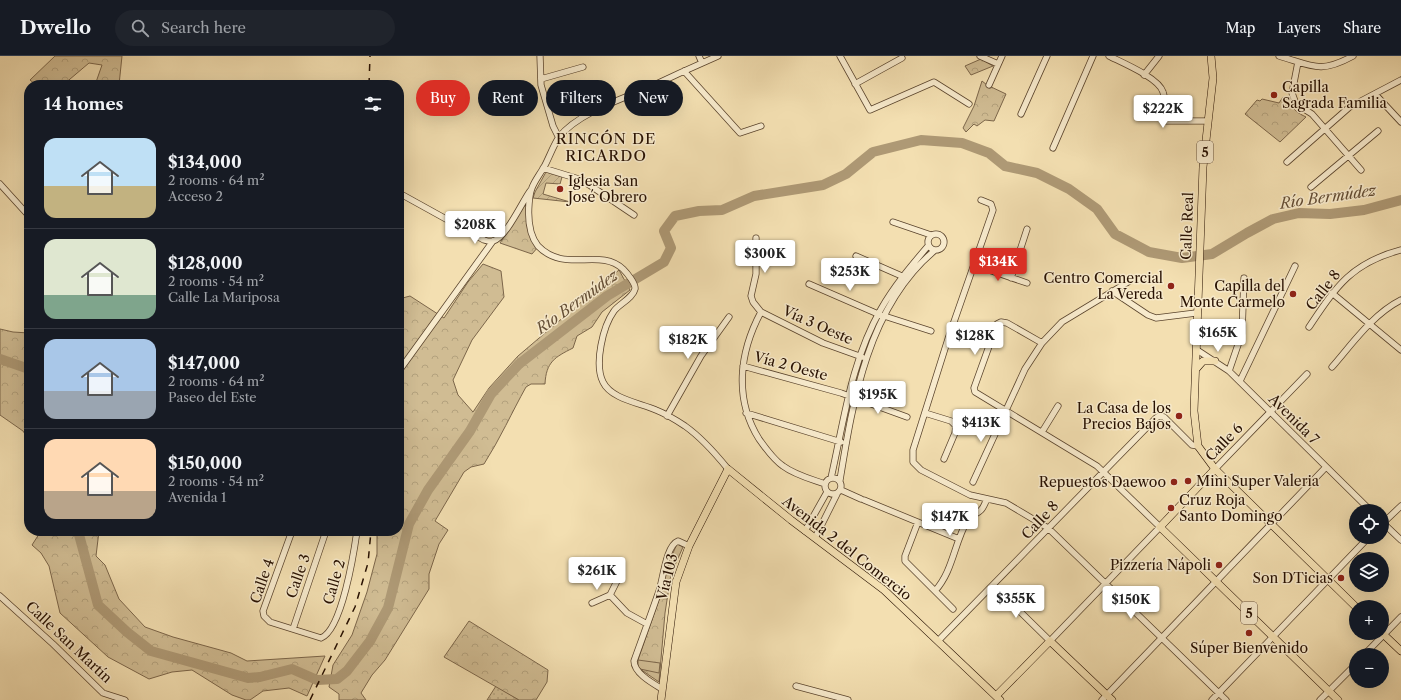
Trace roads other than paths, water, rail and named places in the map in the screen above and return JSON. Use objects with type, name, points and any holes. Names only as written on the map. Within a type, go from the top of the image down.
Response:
[{"type":"main road","name":"Calle Real","points":[[1198,446],[1194,411],[1196,313],[1203,167],[1213,78],[1211,56]]},
{"type":"main road","points":[[1196,369],[1203,361],[1215,361]]},
{"type":"main road","name":"5","points":[[1198,446],[1215,469],[1349,600]]},
{"type":"main road","name":"Avenida 2 del Comercio","points":[[728,469],[805,531],[884,590],[996,699]]},
{"type":"main road","name":"Vía 103","points":[[661,700],[676,582],[689,546],[728,469]]},
{"type":"main road","name":"Calle 6","points":[[1160,527],[1215,469]]},
{"type":"main road","name":"5","points":[[1160,527],[1338,700]]},
{"type":"main road","points":[[1389,640],[1401,651]]},
{"type":"main road","points":[[1050,641],[1107,698]]},
{"type":"main road","name":"Calle 6","points":[[996,699],[1050,641]]},
{"type":"street","points":[[542,56],[541,79],[553,126],[559,138]]},
{"type":"street","points":[[699,56],[702,63]]},
{"type":"street","points":[[404,364],[493,241],[498,239],[511,223],[559,138],[573,125],[599,109],[718,56]]},
{"type":"street","points":[[840,56],[870,110],[934,82],[969,104]]},
{"type":"street","points":[[980,56],[998,64]]},
{"type":"street","points":[[989,85],[1002,56]]},
{"type":"street","points":[[1021,114],[1047,56]]},
{"type":"street","points":[[1053,148],[1093,56]]},
{"type":"street","points":[[1110,56],[1158,83],[1165,99],[1162,116],[1164,119],[1208,121]]},
{"type":"street","points":[[1144,75],[1159,56]]},
{"type":"street","points":[[1281,56],[1321,68],[1330,67],[1353,56]]},
{"type":"street","points":[[855,84],[902,58]]},
{"type":"street","points":[[1298,62],[1292,93],[1296,104],[1312,114],[1361,170]]},
{"type":"street","points":[[541,79],[583,67]]},
{"type":"street","points":[[684,71],[740,133],[761,126]]},
{"type":"street","points":[[1361,101],[1401,80]]},
{"type":"street","points":[[1375,94],[1401,122]]},
{"type":"street","points":[[1287,162],[1353,104]]},
{"type":"street","points":[[1311,187],[1378,131]]},
{"type":"street","points":[[543,168],[582,180],[634,215]]},
{"type":"street","points":[[0,184],[24,210]]},
{"type":"street","points":[[530,190],[530,226],[539,246],[558,259],[598,260],[610,262],[623,269],[634,285],[635,290],[632,295],[613,312],[607,324],[600,349],[600,374],[603,382],[613,393],[667,416],[701,438],[728,469]]},
{"type":"street","points":[[404,196],[484,240],[493,241]]},
{"type":"street","points":[[981,200],[991,204],[993,210],[913,450],[913,462],[921,470],[970,495],[1006,503],[1048,528],[1107,583],[1226,700]]},
{"type":"street","points":[[893,222],[931,235],[939,235],[944,241],[941,249],[934,251],[924,259],[905,278]]},
{"type":"street","points":[[1011,278],[1027,229]]},
{"type":"street","points":[[825,484],[832,478],[848,395],[860,357],[881,315],[928,246],[928,240],[931,235]]},
{"type":"street","points":[[756,238],[756,274],[751,296],[753,302],[761,312],[750,335],[743,366],[742,390],[746,413],[764,446],[778,462],[793,472],[825,484]]},
{"type":"street","points":[[928,246],[934,251]]},
{"type":"street","name":"Calle 8","points":[[1309,327],[1332,293],[1348,275],[1370,261],[1401,250]]},
{"type":"street","points":[[856,256],[905,278]]},
{"type":"street","points":[[974,265],[1027,283]]},
{"type":"street","points":[[1240,381],[1295,266]]},
{"type":"street","points":[[1230,371],[1242,333],[1244,278]]},
{"type":"street","points":[[972,482],[1025,370],[1042,343],[1062,322],[1133,279],[1142,279]]},
{"type":"street","points":[[809,284],[881,315],[931,331]]},
{"type":"street","points":[[1112,291],[1148,316],[1156,318],[1196,313]]},
{"type":"street","points":[[1332,293],[1401,350]]},
{"type":"street","points":[[1332,367],[1370,324],[1389,306],[1401,300]]},
{"type":"street","name":"Vía 3 Oeste","points":[[761,312],[823,343],[866,359]]},
{"type":"street","points":[[815,538],[842,485],[840,480],[855,398],[881,315]]},
{"type":"street","points":[[667,416],[701,356],[730,317]]},
{"type":"street","points":[[1042,343],[1007,323],[1001,322],[997,324],[974,388],[975,392],[1103,471],[1160,527]]},
{"type":"street","name":"Avenida 7","points":[[1196,350],[1230,371],[1270,413],[1364,504]]},
{"type":"street","name":"Vía 2 Oeste","points":[[743,366],[848,395],[907,417]]},
{"type":"street","name":"Calle 6","points":[[1215,469],[1307,374]]},
{"type":"street","points":[[1042,432],[1058,406]]},
{"type":"street","points":[[746,413],[846,443]]},
{"type":"street","points":[[925,413],[951,421],[956,426],[955,433],[944,459]]},
{"type":"street","name":"Calle 8","points":[[938,641],[994,586],[1103,471],[1159,416],[1164,417],[1192,445],[1198,446]]},
{"type":"street","points":[[1107,698],[1162,638],[1326,467]]},
{"type":"street","points":[[832,478],[840,480]]},
{"type":"street","points":[[805,531],[827,492],[825,484]]},
{"type":"street","points":[[827,492],[832,495],[839,492],[863,500],[959,539]]},
{"type":"street","points":[[935,591],[946,578],[959,539],[968,520],[981,510],[987,499]]},
{"type":"street","points":[[1389,517],[1401,506]]},
{"type":"street","points":[[918,522],[905,556],[905,561],[953,609]]},
{"type":"street","name":"Calle 6","points":[[1050,641],[1160,527]]},
{"type":"street","points":[[1389,529],[1401,540]]},
{"type":"street","name":"Calle 4","points":[[290,536],[264,611],[264,616],[270,622],[293,629]]},
{"type":"street","name":"Calle 3","points":[[293,629],[324,536]]},
{"type":"street","name":"Calle 2","points":[[293,629],[317,638],[326,637],[345,594],[353,561],[356,536]]},
{"type":"street","points":[[662,689],[637,672],[634,666],[659,592],[662,573],[674,544],[678,541],[689,546]]},
{"type":"street","points":[[1212,700],[1362,544]]},
{"type":"street","points":[[592,603],[610,595],[620,575]]},
{"type":"street","points":[[994,586],[1050,641]]},
{"type":"street","points":[[610,595],[627,613],[647,624]]},
{"type":"street","name":"Calle San Martín","points":[[0,596],[13,605],[103,693],[125,700]]},
{"type":"street","points":[[1389,628],[1401,617]]},
{"type":"street","points":[[1370,648],[1378,640]]},
{"type":"street","points":[[1320,700],[1349,671]]},
{"type":"street","points":[[796,686],[848,700]]},
{"type":"waterway","name":"Río Bermúdez","points":[[79,536],[98,605],[127,632],[151,651],[248,678],[260,677],[292,669],[317,680],[337,679],[347,671],[370,641],[388,608],[409,524],[428,490],[470,431],[491,394],[519,364],[607,296],[664,262],[671,248],[664,231],[675,216],[699,211],[722,210],[754,196],[823,185],[846,174],[873,152],[921,140],[962,143],[989,153],[1005,166],[1037,173],[1069,189],[1097,209],[1115,234],[1149,252],[1182,258],[1212,254],[1273,219],[1299,213],[1330,214],[1364,210],[1401,200]]},
{"type":"waterway","name":"Río Bermúdez","points":[[0,359],[24,367]]},
{"type":"railway","points":[[369,80],[370,56]]},
{"type":"railway","points":[[310,700],[355,607],[368,563],[371,536]]},
{"type":"place","name":"Capilla Sagrada Familia","points":[[1274,95]]},
{"type":"place","name":"Iglesia San José Obrero","points":[[560,189]]},
{"type":"place","name":"Centro Comercial La Vereda","points":[[1171,286]]},
{"type":"place","name":"Capilla del Monte Carmelo","points":[[1293,294]]},
{"type":"place","name":"La Casa de los Precios Bajos","points":[[1179,416]]},
{"type":"place","name":"Mini Super Valeria","points":[[1188,481]]},
{"type":"place","name":"Repuestos Daewoo","points":[[1174,482]]},
{"type":"place","name":"Cruz Roja Santo Domingo","points":[[1171,508]]},
{"type":"place","name":"Pizzería Nápoli","points":[[1219,565]]},
{"type":"place","name":"Son DTicias","points":[[1341,578]]},
{"type":"place","name":"Súper Bienvenido","points":[[1249,633]]},
{"type":"district","name":"RINCÓN DE RICARDO","points":[[606,148]]}]
